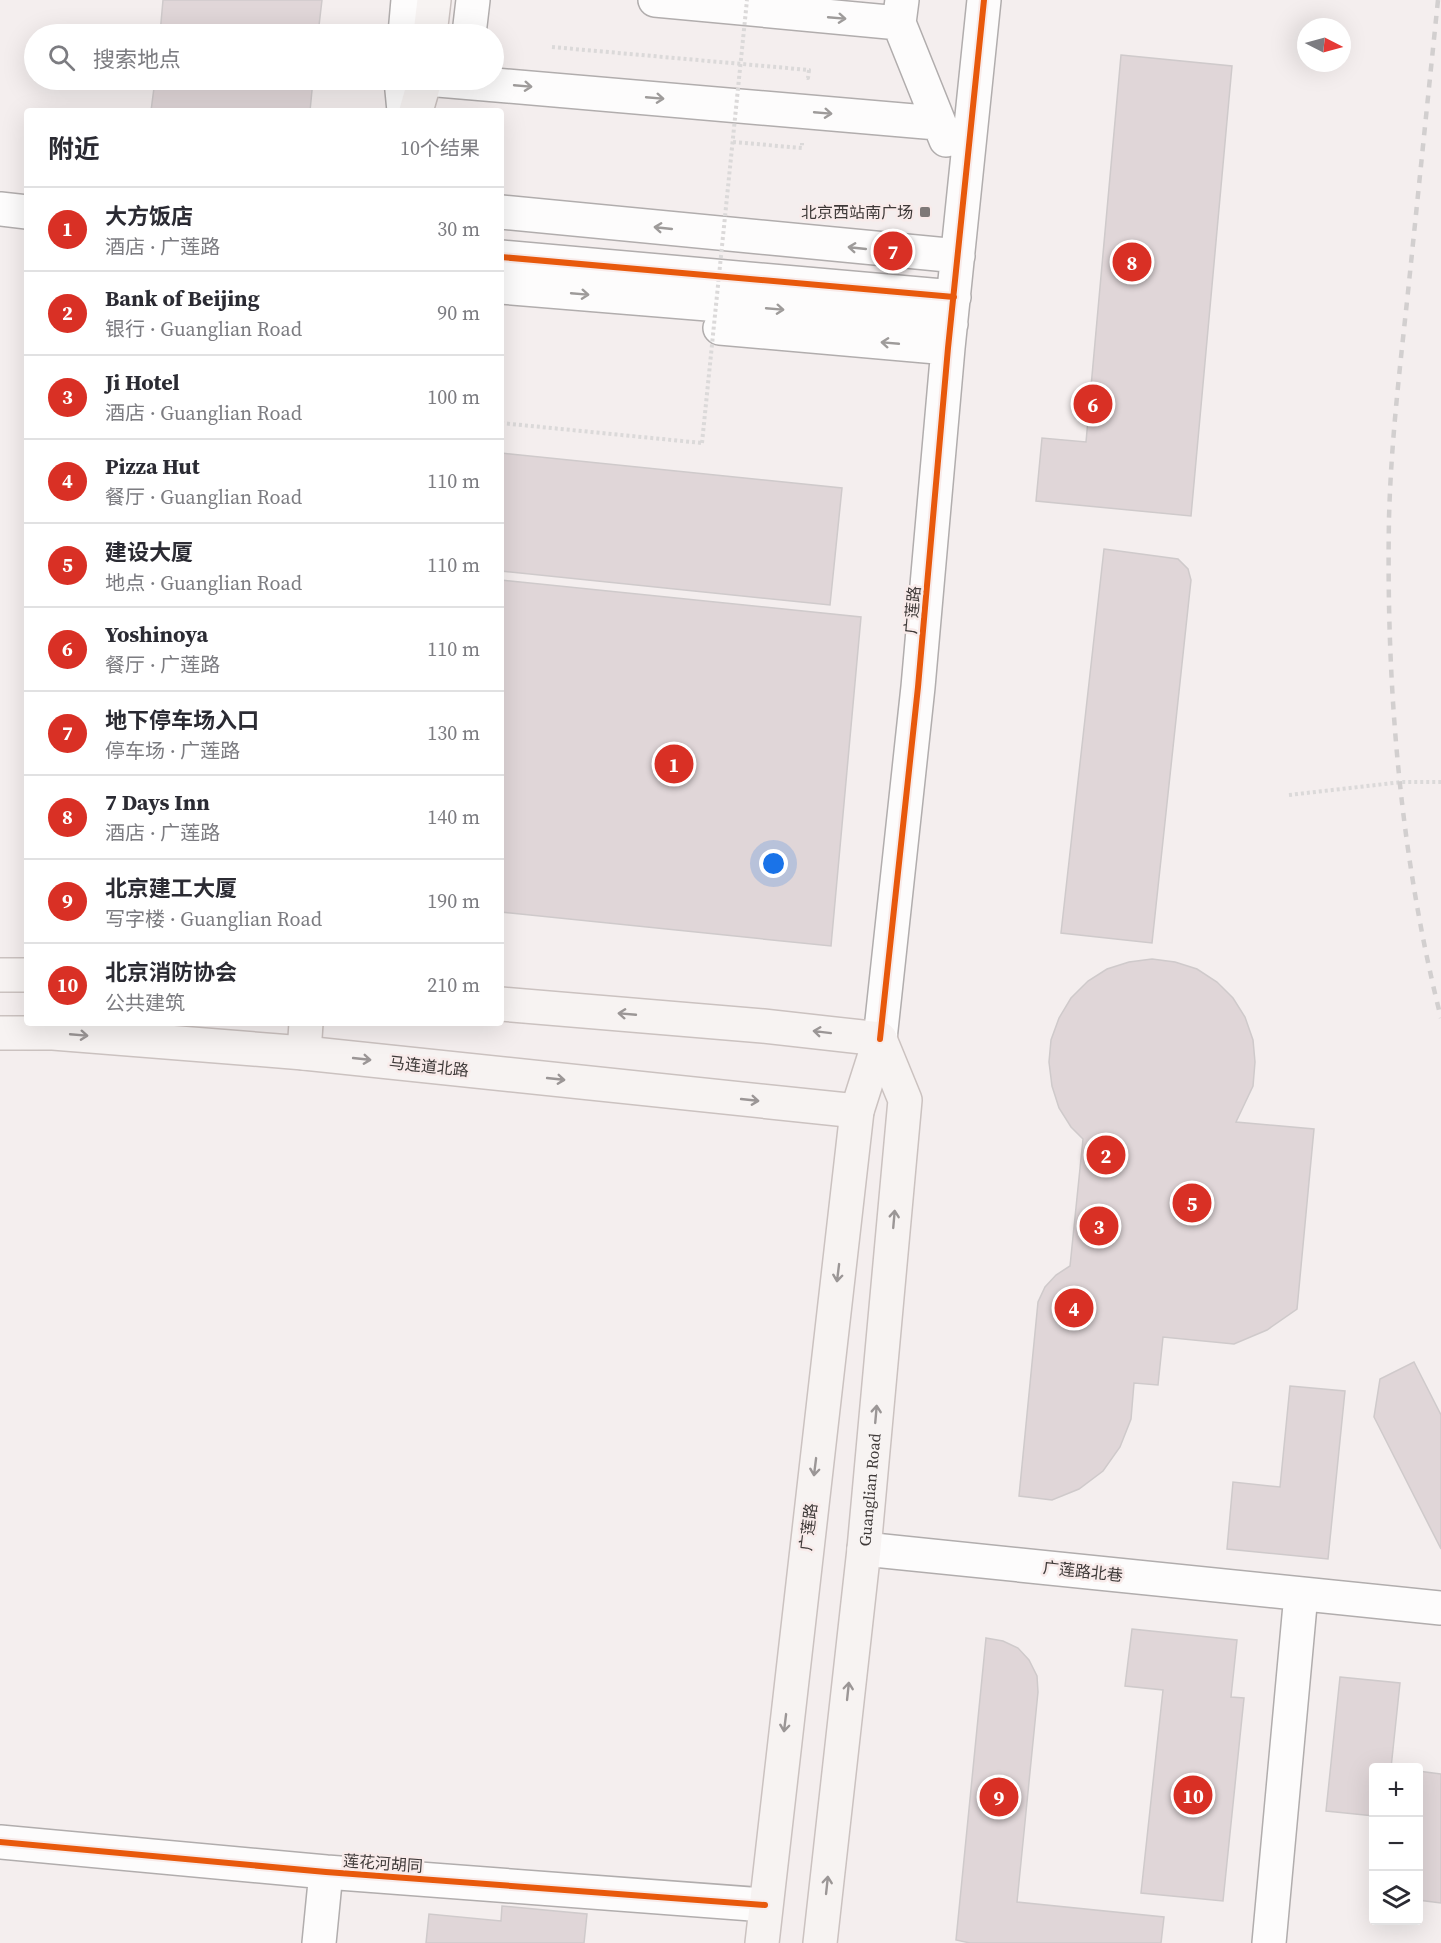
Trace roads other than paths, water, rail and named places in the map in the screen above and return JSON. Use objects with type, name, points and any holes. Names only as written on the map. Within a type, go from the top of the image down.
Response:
[{"type":"main road","points":[[431,24],[434,0]]},
{"type":"main road","points":[[417,108],[422,90]]},
{"type":"main road","points":[[0,975],[24,975]]},
{"type":"main road","points":[[504,1004],[763,1026],[880,1039]]},
{"type":"main road","name":"马连道北路","points":[[0,1033],[305,1038],[857,1111]]},
{"type":"main road","name":"广莲路","points":[[762,1943],[857,1111],[880,1039]]},
{"type":"main road","name":"Guanglian Road","points":[[820,1943],[864,1549],[905,1100],[880,1039]]},
{"type":"street","points":[[406,24],[408,0]]},
{"type":"street","points":[[470,24],[472,0]]},
{"type":"street","points":[[655,0],[901,12],[937,123],[965,183]]},
{"type":"street","name":"广莲路","points":[[880,1039],[918,687],[951,323],[984,0]]},
{"type":"street","points":[[504,84],[937,123]]},
{"type":"street","points":[[402,90],[404,108]]},
{"type":"street","points":[[0,209],[24,212]]},
{"type":"street","points":[[504,212],[958,256]]},
{"type":"street","points":[[504,257],[951,323]]},
{"type":"street","points":[[504,287],[951,323]]},
{"type":"street","points":[[504,308],[951,323]]},
{"type":"street","name":"广莲路北巷","points":[[864,1549],[1441,1608]]},
{"type":"street","points":[[1269,1943],[1301,1594]]},
{"type":"street","name":"莲花河胡同","points":[[0,1842],[326,1872],[765,1905]]},
{"type":"street","points":[[319,1943],[326,1872]]},
{"type":"railway","points":[[1438,0],[1394,433],[1389,518],[1389,581],[1390,644],[1398,770],[1415,895],[1441,1018]]},
{"type":"place","name":"北京西站南广场","points":[[925,212]]},
{"type":"place","name":"地下停车场入口","points":[[893,251]]},
{"type":"place","name":"7 Days Inn","points":[[1132,262]]},
{"type":"place","name":"Yoshinoya","points":[[1093,404]]},
{"type":"place","name":"大方饭店","points":[[674,764]]},
{"type":"place","name":"Bank of Beijing","points":[[1106,1155]]},
{"type":"place","name":"建设大厦","points":[[1192,1203]]},
{"type":"place","name":"Ji Hotel","points":[[1099,1226]]},
{"type":"place","name":"Pizza Hut","points":[[1074,1308]]},
{"type":"place","name":"北京消防协会","points":[[1193,1795]]},
{"type":"place","name":"北京建工大厦","points":[[999,1797]]}]
